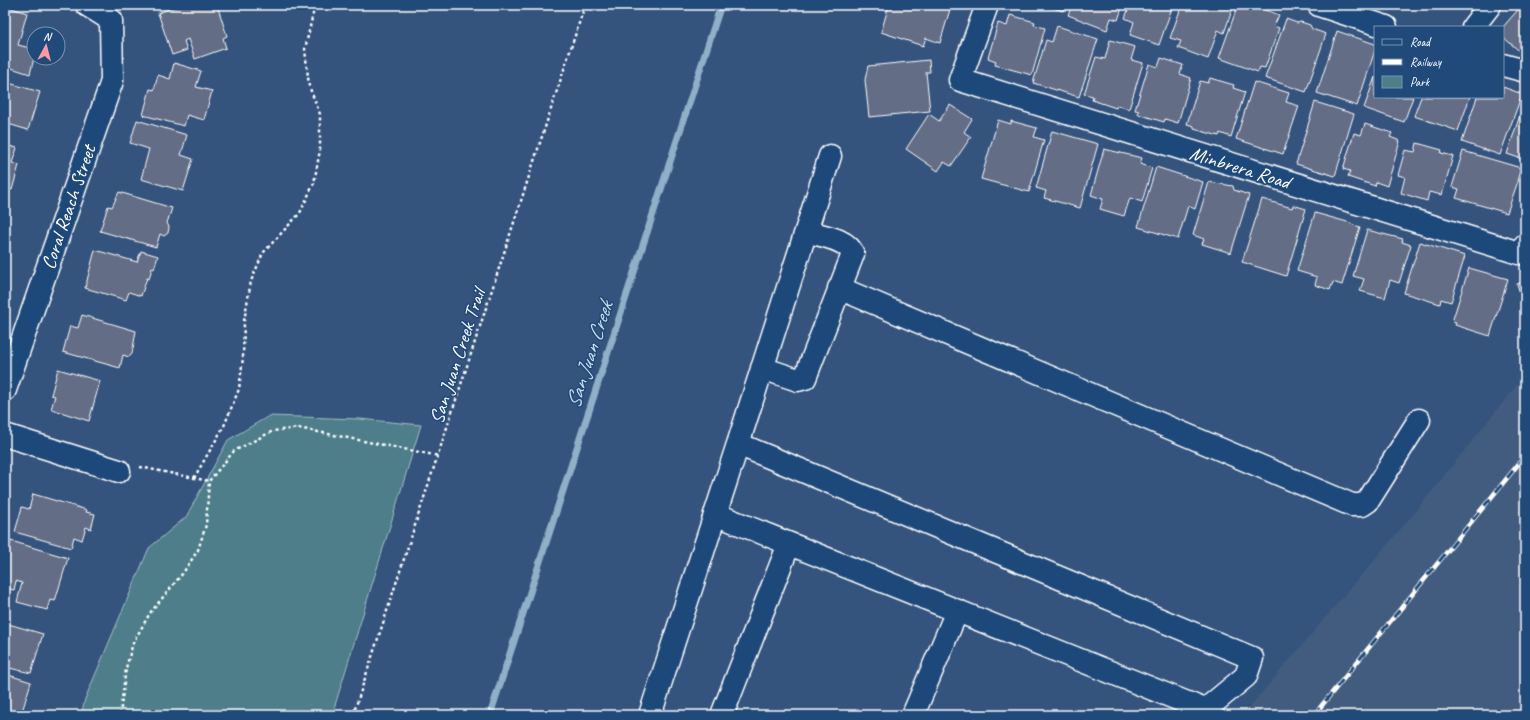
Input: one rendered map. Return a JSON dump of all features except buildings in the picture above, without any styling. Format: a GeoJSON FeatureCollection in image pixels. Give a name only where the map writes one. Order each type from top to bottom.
{"type":"FeatureCollection","features":[{"type":"Feature","properties":{"kind":"street","name":"Coral Reach Street"},"geometry":{"type":"LineString","coordinates":[[5,390],[112,81],[111,20],[87,5]]}},
{"type":"Feature","properties":{"kind":"street","name":"Minbrera Road"},"geometry":{"type":"LineString","coordinates":[[987,5],[960,80],[1522,249]]}},
{"type":"Feature","properties":{"kind":"street"},"geometry":{"type":"LineString","coordinates":[[1319,5],[1383,26]]}},
{"type":"Feature","properties":{"kind":"street"},"geometry":{"type":"LineString","coordinates":[[1474,26],[1490,5]]}},
{"type":"Feature","properties":{"kind":"street"},"geometry":{"type":"LineString","coordinates":[[1504,65],[1525,72]]}},
{"type":"Feature","properties":{"kind":"street"},"geometry":{"type":"LineString","coordinates":[[650,715],[830,156]]}},
{"type":"Feature","properties":{"kind":"street"},"geometry":{"type":"LineString","coordinates":[[762,368],[798,380],[805,378],[853,254],[851,249],[844,243],[806,231]]}},
{"type":"Feature","properties":{"kind":"street"},"geometry":{"type":"LineString","coordinates":[[839,288],[1352,505],[1362,505],[1368,501],[1419,420]]}},
{"type":"Feature","properties":{"kind":"street"},"geometry":{"type":"LineString","coordinates":[[5,435],[119,471]]}},
{"type":"Feature","properties":{"kind":"street"},"geometry":{"type":"LineString","coordinates":[[715,514],[1203,713],[1246,676],[1252,658],[738,444]]}},
{"type":"Feature","properties":{"kind":"street"},"geometry":{"type":"LineString","coordinates":[[722,715],[789,544]]}},
{"type":"Feature","properties":{"kind":"street"},"geometry":{"type":"LineString","coordinates":[[913,715],[956,611]]}},
{"type":"Feature","properties":{"kind":"path"},"geometry":{"type":"LineString","coordinates":[[194,478],[224,426],[238,389],[243,358],[244,321],[251,281],[263,253],[300,213],[314,183],[320,150],[320,114],[309,86],[305,49],[315,5]]}},
{"type":"Feature","properties":{"kind":"path","name":"San Juan Creek Trail"},"geometry":{"type":"LineString","coordinates":[[353,715],[439,456],[585,5]]}},
{"type":"Feature","properties":{"kind":"path"},"geometry":{"type":"LineString","coordinates":[[120,715],[126,668],[133,643],[150,613],[183,573],[198,550],[206,525],[209,481],[234,451],[273,431],[298,428],[439,456]]}},
{"type":"Feature","properties":{"kind":"path"},"geometry":{"type":"LineString","coordinates":[[119,471],[133,466],[209,481]]}},
{"type":"Feature","properties":{"kind":"shaded area"},"geometry":{"type":"Polygon","coordinates":[[[1525,375],[1525,715],[1243,715],[1415,512],[1525,375]]]}},
{"type":"Feature","properties":{"kind":"green space"},"geometry":{"type":"Polygon","coordinates":[[[269,416],[360,419],[421,425],[332,715],[81,715],[85,699],[149,548],[186,517],[228,440],[269,416]]]}},
{"type":"Feature","properties":{"kind":"waterway","name":"San Juan Creek"},"geometry":{"type":"LineString","coordinates":[[490,715],[721,5]]}},
{"type":"Feature","properties":{"kind":"railway"},"geometry":{"type":"LineString","coordinates":[[1314,715],[1525,456]]}}]}
